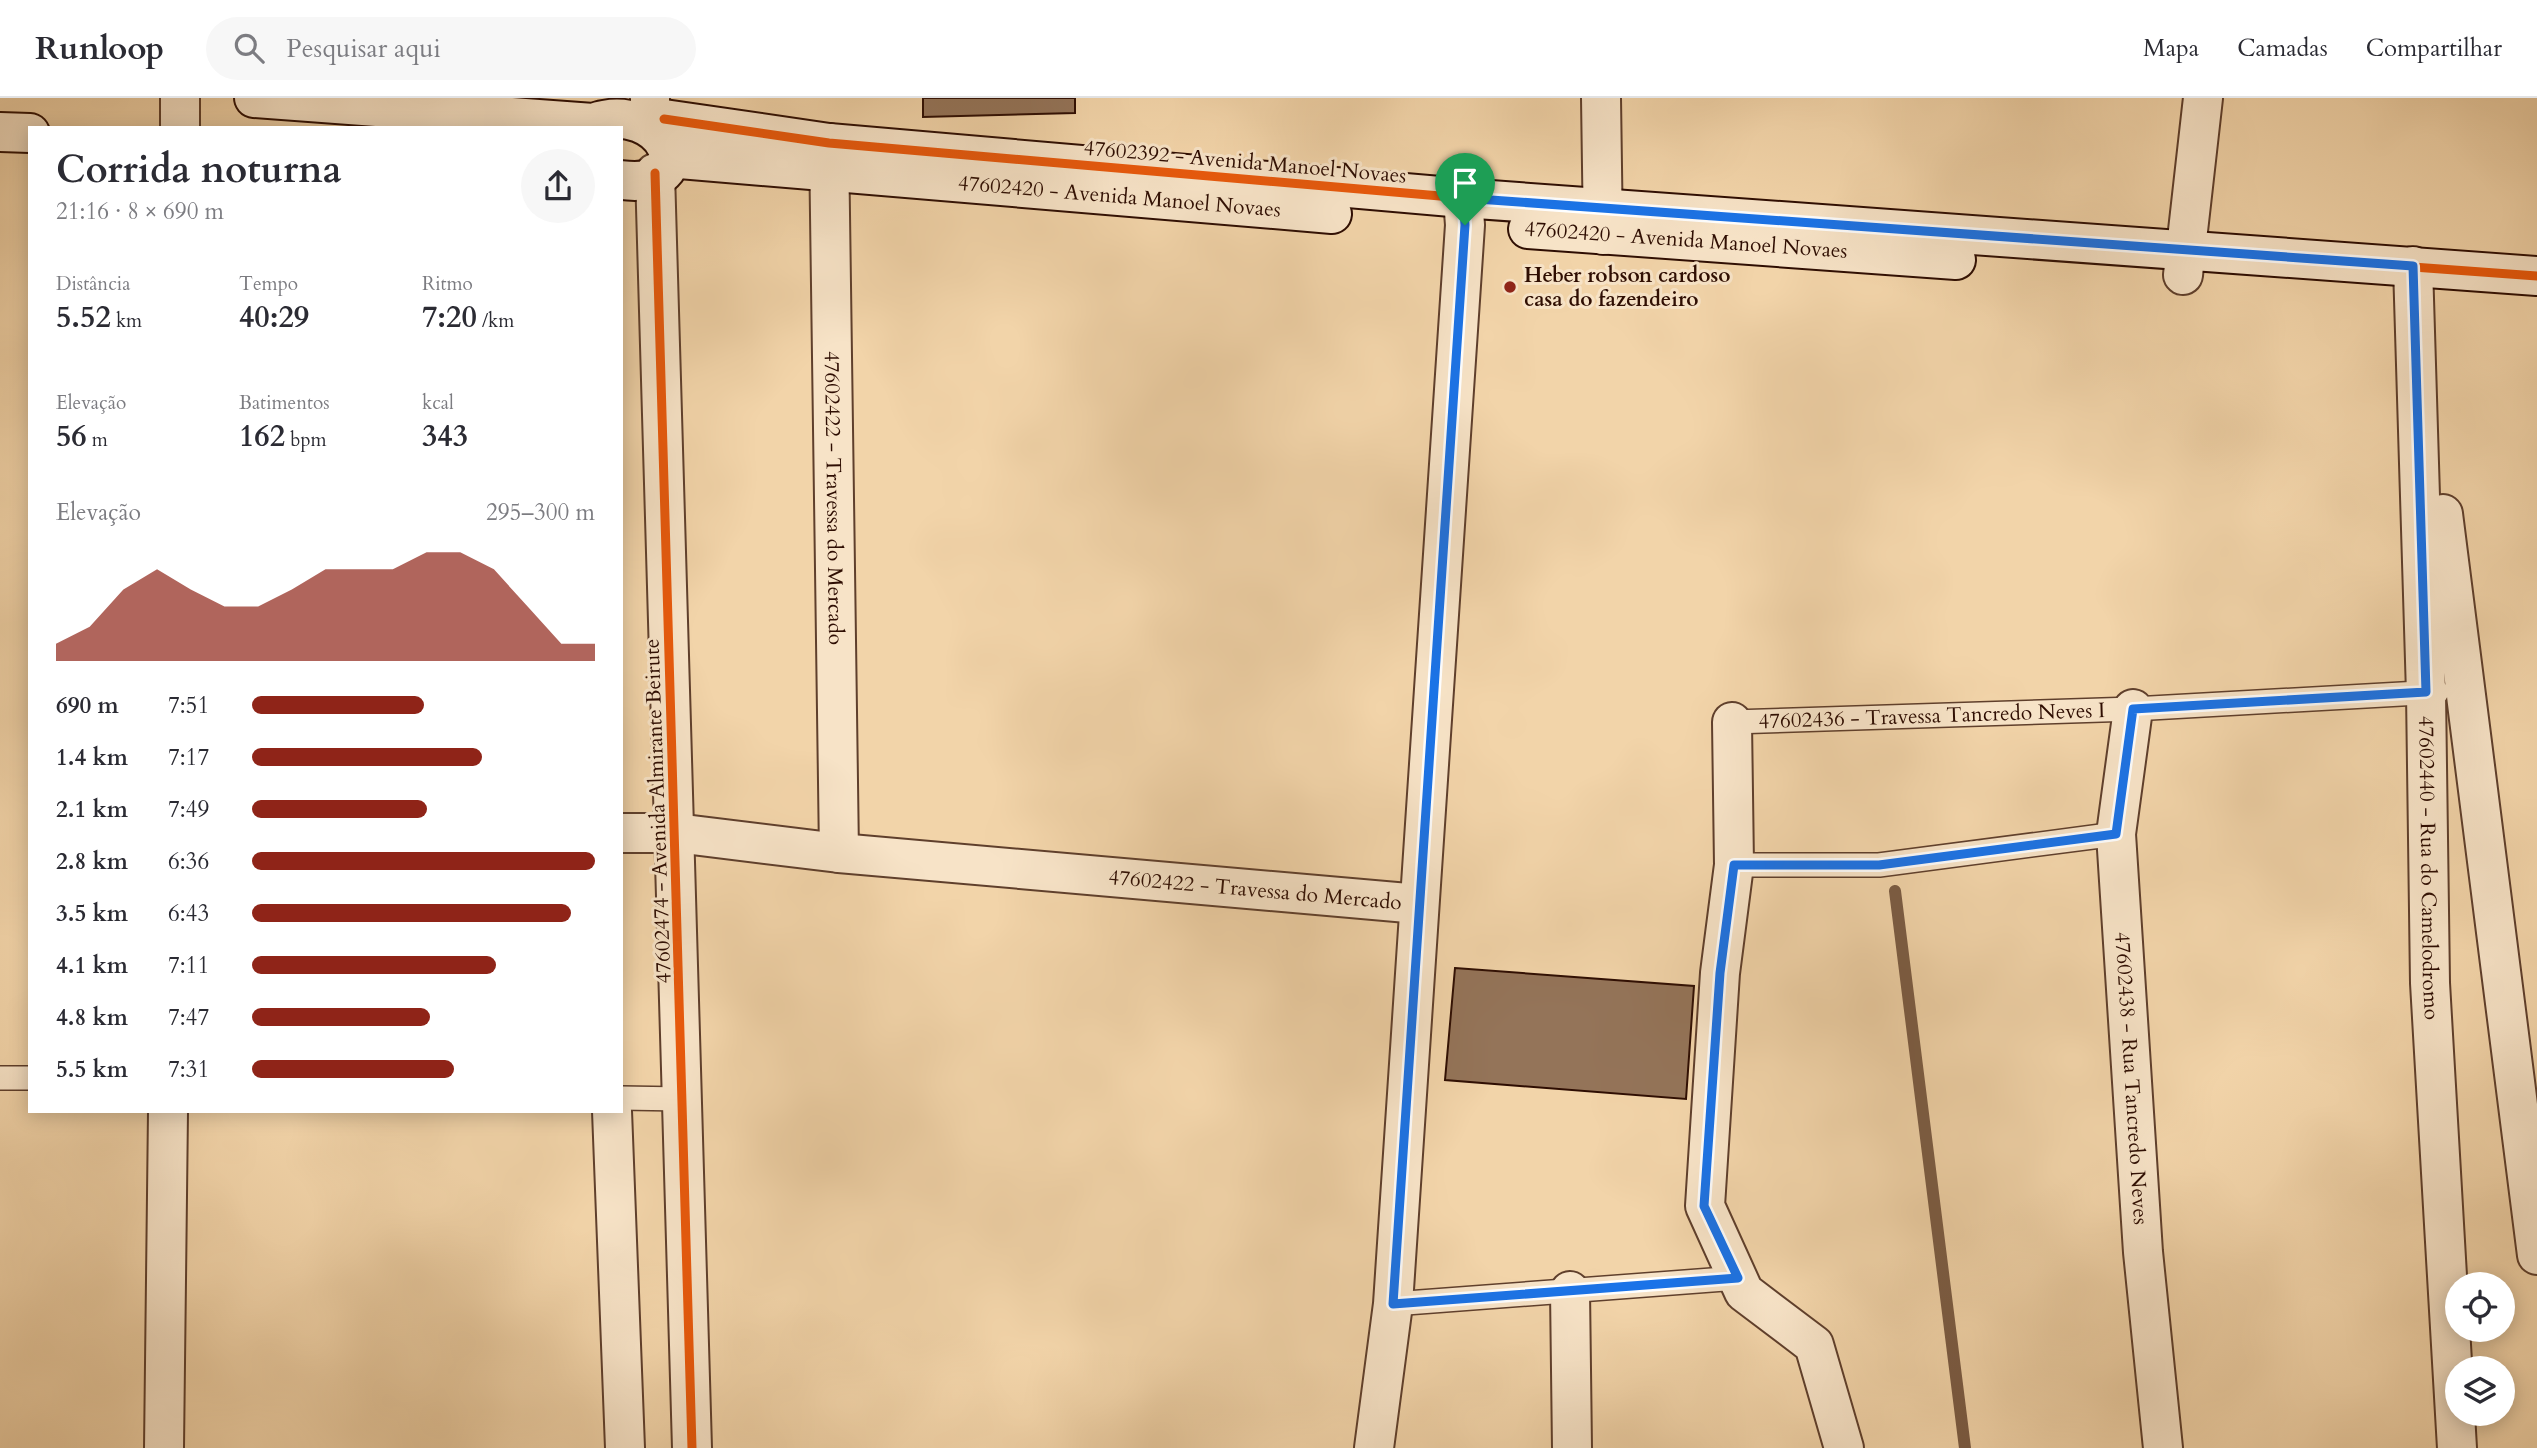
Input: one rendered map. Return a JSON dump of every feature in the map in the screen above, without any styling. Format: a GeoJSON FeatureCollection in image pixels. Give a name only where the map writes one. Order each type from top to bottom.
{"type":"FeatureCollection","features":[{"type":"Feature","properties":{"kind":"street"},"geometry":{"type":"LineString","coordinates":[[180,98],[180,126]]}},
{"type":"Feature","properties":{"kind":"street"},"geometry":{"type":"LineString","coordinates":[[254,98],[380,118],[600,114],[630,100],[829,156]]}},
{"type":"Feature","properties":{"kind":"street"},"geometry":{"type":"LineString","coordinates":[[1601,98],[1603,221]]}},
{"type":"Feature","properties":{"kind":"street"},"geometry":{"type":"LineString","coordinates":[[2185,263],[2203,98]]}},
{"type":"Feature","properties":{"kind":"street","name":"47602474 - Avenida Almirante Beirute"},"geometry":{"type":"LineString","coordinates":[[654,107],[671,137],[648,170],[677,833],[692,1448]]}},
{"type":"Feature","properties":{"kind":"street"},"geometry":{"type":"LineString","coordinates":[[0,132],[28,133]]}},
{"type":"Feature","properties":{"kind":"street","name":"47602420 - Avenida Manoel Novaes"},"geometry":{"type":"LineString","coordinates":[[648,170],[829,156],[1464,211],[2185,263],[2414,276],[2537,295]]}},
{"type":"Feature","properties":{"kind":"street","name":"47602422 - Travessa do Mercado"},"geometry":{"type":"LineString","coordinates":[[829,156],[839,853]]}},
{"type":"Feature","properties":{"kind":"street"},"geometry":{"type":"LineString","coordinates":[[1374,1448],[1393,1304],[1464,211]]}},
{"type":"Feature","properties":{"kind":"street"},"geometry":{"type":"LineString","coordinates":[[2414,276],[2537,276]]}},
{"type":"Feature","properties":{"kind":"street","name":"47602440 - Rua do Camelodromo"},"geometry":{"type":"LineString","coordinates":[[2414,276],[2537,1255]]}},
{"type":"Feature","properties":{"kind":"street","name":"47602440 - Rua do Camelodromo"},"geometry":{"type":"LineString","coordinates":[[2414,276],[2426,692],[2430,983],[2456,1448]]}},
{"type":"Feature","properties":{"kind":"street","name":"47602438 - Rua Tancredo Neves"},"geometry":{"type":"LineString","coordinates":[[2133,709],[2116,834],[2143,1252],[2163,1448]]}},
{"type":"Feature","properties":{"kind":"street"},"geometry":{"type":"LineString","coordinates":[[1732,722],[1734,865],[1720,973],[1704,1206],[1744,1292],[1814,1345],[1844,1448]]}},
{"type":"Feature","properties":{"kind":"street","name":"47602422 - Travessa do Mercado"},"geometry":{"type":"LineString","coordinates":[[623,833],[677,833],[839,853],[1419,904]]}},
{"type":"Feature","properties":{"kind":"street"},"geometry":{"type":"LineString","coordinates":[[164,1448],[168,1113]]}},
{"type":"Feature","properties":{"kind":"street"},"geometry":{"type":"LineString","coordinates":[[612,1113],[625,1448]]}},
{"type":"Feature","properties":{"kind":"street"},"geometry":{"type":"LineString","coordinates":[[1570,1291],[1572,1448]]}},
{"type":"Feature","properties":{"kind":"lane","name":"47602436 - Travessa Tancredo Neves I"},"geometry":{"type":"LineString","coordinates":[[1732,722],[2133,709],[2465,690]]}},
{"type":"Feature","properties":{"kind":"lane"},"geometry":{"type":"LineString","coordinates":[[1734,865],[1879,865],[2116,834]]}},
{"type":"Feature","properties":{"kind":"lane"},"geometry":{"type":"LineString","coordinates":[[0,1078],[28,1078]]}},
{"type":"Feature","properties":{"kind":"lane"},"geometry":{"type":"LineString","coordinates":[[623,1098],[683,1098]]}},
{"type":"Feature","properties":{"kind":"lane"},"geometry":{"type":"LineString","coordinates":[[1393,1304],[1738,1278]]}},
{"type":"Feature","properties":{"kind":"building"},"geometry":{"type":"Polygon","coordinates":[[[923,98],[1075,98],[1075,113],[923,117],[923,98]]]}},
{"type":"Feature","properties":{"kind":"building"},"geometry":{"type":"Polygon","coordinates":[[[1455,968],[1694,986],[1686,1099],[1445,1080],[1455,968]]]}},
{"type":"Feature","properties":{"kind":"waterway"},"geometry":{"type":"LineString","coordinates":[[1895,891],[1965,1448]]}},
{"type":"Feature","properties":{"kind":"cycle path","name":"47602392 - Avenida Manoel Novaes"},"geometry":{"type":"LineString","coordinates":[[664,119],[829,143],[1463,198],[2537,276]]}},
{"type":"Feature","properties":{"kind":"cycle path"},"geometry":{"type":"LineString","coordinates":[[655,173],[692,1448]]}},
{"type":"Feature","properties":{"kind":"place","name":"Heber robson cardoso casa do fazendeiro"},"geometry":{"type":"Point","coordinates":[1510,287]}},
{"type":"Feature","properties":{"kind":"route"},"geometry":{"type":"LineString","coordinates":[[1463,198],[2413,266],[2426,692],[2133,709],[2116,834],[1879,865],[1734,865],[1720,973],[1704,1206],[1738,1278],[1393,1304],[1465,225],[1463,198]]}}]}
